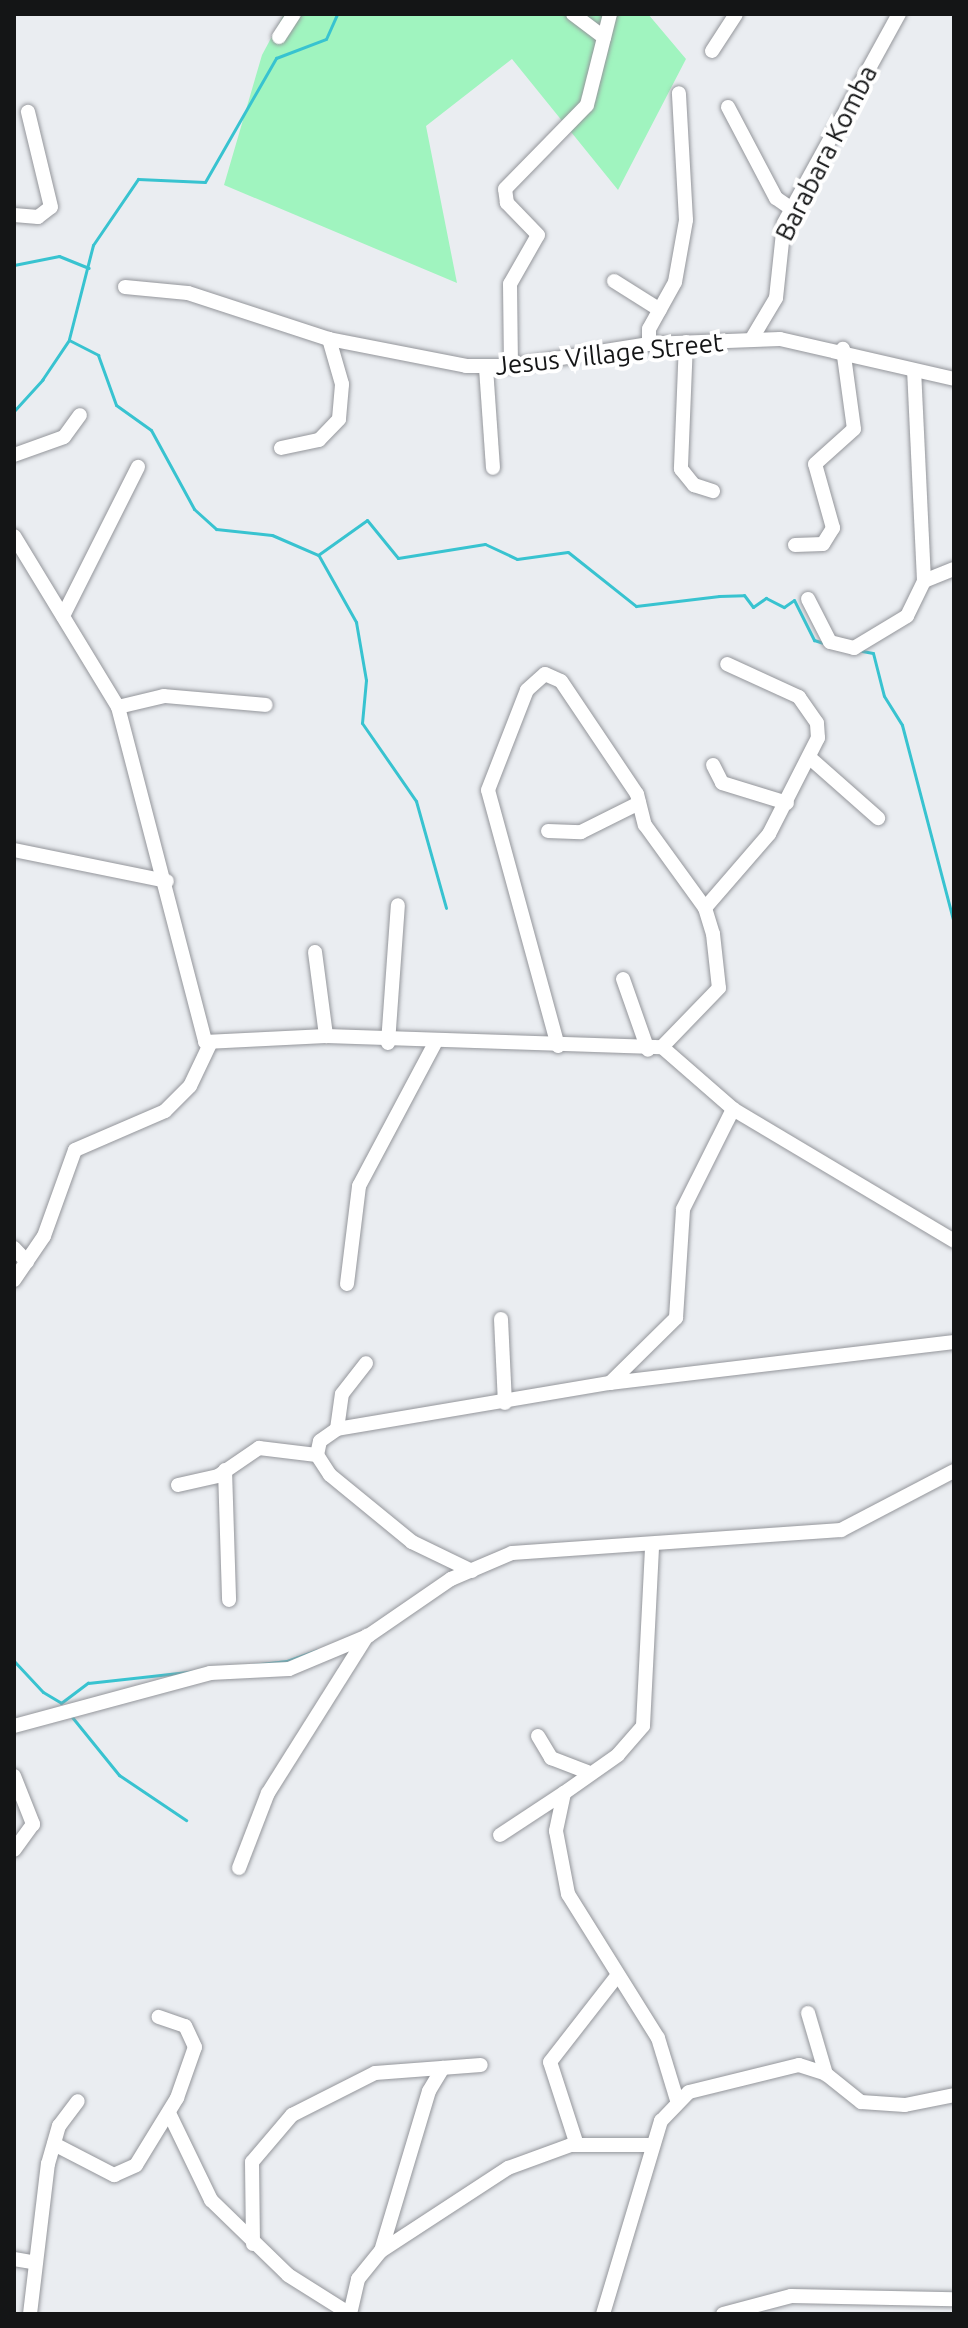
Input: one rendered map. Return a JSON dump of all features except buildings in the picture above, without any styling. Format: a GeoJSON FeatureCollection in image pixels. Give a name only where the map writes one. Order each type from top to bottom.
{"type":"FeatureCollection","features":[{"type":"Feature","properties":{"kind":"street"},"geometry":{"type":"LineString","coordinates":[[279,37],[294,14]]}},
{"type":"Feature","properties":{"kind":"street"},"geometry":{"type":"LineString","coordinates":[[573,14],[604,37]]}},
{"type":"Feature","properties":{"kind":"street"},"geometry":{"type":"LineString","coordinates":[[511,366],[510,284],[538,235],[507,203],[505,189],[581,116],[599,80],[610,14]]}},
{"type":"Feature","properties":{"kind":"street"},"geometry":{"type":"LineString","coordinates":[[712,51],[736,14]]}},
{"type":"Feature","properties":{"kind":"street","name":"Barabara Komba"},"geometry":{"type":"LineString","coordinates":[[751,340],[776,298],[775,256],[793,210],[899,14]]}},
{"type":"Feature","properties":{"kind":"street"},"geometry":{"type":"LineString","coordinates":[[649,344],[660,310],[675,282],[687,202],[679,93]]}},
{"type":"Feature","properties":{"kind":"street"},"geometry":{"type":"LineString","coordinates":[[728,107],[776,198],[793,210]]}},
{"type":"Feature","properties":{"kind":"street"},"geometry":{"type":"LineString","coordinates":[[14,215],[38,217],[51,207],[28,112]]}},
{"type":"Feature","properties":{"kind":"street"},"geometry":{"type":"LineString","coordinates":[[614,281],[660,310]]}},
{"type":"Feature","properties":{"kind":"street","name":"Jesus Village Street"},"geometry":{"type":"LineString","coordinates":[[125,287],[188,293],[329,339],[486,368],[649,344],[751,340],[843,349],[914,372],[954,379]]}},
{"type":"Feature","properties":{"kind":"street"},"geometry":{"type":"LineString","coordinates":[[281,448],[319,440],[339,419],[342,384],[329,339]]}},
{"type":"Feature","properties":{"kind":"street"},"geometry":{"type":"LineString","coordinates":[[686,342],[681,469],[694,485],[713,491]]}},
{"type":"Feature","properties":{"kind":"street"},"geometry":{"type":"LineString","coordinates":[[795,545],[823,544],[833,528],[815,464],[856,424],[843,349]]}},
{"type":"Feature","properties":{"kind":"street"},"geometry":{"type":"LineString","coordinates":[[486,368],[493,468]]}},
{"type":"Feature","properties":{"kind":"street"},"geometry":{"type":"LineString","coordinates":[[808,599],[830,642],[854,648],[907,616],[924,581],[914,372]]}},
{"type":"Feature","properties":{"kind":"street"},"geometry":{"type":"LineString","coordinates":[[14,455],[64,437],[80,415]]}},
{"type":"Feature","properties":{"kind":"street"},"geometry":{"type":"LineString","coordinates":[[63,616],[138,467]]}},
{"type":"Feature","properties":{"kind":"street"},"geometry":{"type":"LineString","coordinates":[[14,536],[118,707],[167,881],[198,1026],[210,1044]]}},
{"type":"Feature","properties":{"kind":"street"},"geometry":{"type":"LineString","coordinates":[[924,581],[954,569]]}},
{"type":"Feature","properties":{"kind":"street"},"geometry":{"type":"LineString","coordinates":[[705,908],[751,859],[787,803],[810,758],[819,729],[807,707],[774,681],[727,664]]}},
{"type":"Feature","properties":{"kind":"street"},"geometry":{"type":"LineString","coordinates":[[210,1044],[326,1036],[388,1043],[436,1041],[558,1046],[655,1048],[719,988],[705,908],[645,825],[639,803],[561,681],[545,674],[533,680],[488,790],[558,1046]]}},
{"type":"Feature","properties":{"kind":"street"},"geometry":{"type":"LineString","coordinates":[[118,707],[164,696],[266,705]]}},
{"type":"Feature","properties":{"kind":"street"},"geometry":{"type":"LineString","coordinates":[[810,758],[878,818]]}},
{"type":"Feature","properties":{"kind":"street"},"geometry":{"type":"LineString","coordinates":[[713,765],[722,783],[787,803]]}},
{"type":"Feature","properties":{"kind":"street"},"geometry":{"type":"LineString","coordinates":[[548,831],[581,832],[639,803]]}},
{"type":"Feature","properties":{"kind":"street"},"geometry":{"type":"LineString","coordinates":[[14,850],[167,881]]}},
{"type":"Feature","properties":{"kind":"street"},"geometry":{"type":"LineString","coordinates":[[388,1043],[398,905]]}},
{"type":"Feature","properties":{"kind":"street"},"geometry":{"type":"LineString","coordinates":[[315,952],[326,1036]]}},
{"type":"Feature","properties":{"kind":"street"},"geometry":{"type":"LineString","coordinates":[[623,979],[655,1048],[733,1109],[954,1241]]}},
{"type":"Feature","properties":{"kind":"street"},"geometry":{"type":"LineString","coordinates":[[347,1284],[359,1186],[436,1041]]}},
{"type":"Feature","properties":{"kind":"street"},"geometry":{"type":"LineString","coordinates":[[14,1280],[44,1236],[75,1150],[165,1111],[190,1086],[210,1044]]}},
{"type":"Feature","properties":{"kind":"street"},"geometry":{"type":"LineString","coordinates":[[610,1383],[676,1318],[683,1209],[733,1109]]}},
{"type":"Feature","properties":{"kind":"street"},"geometry":{"type":"LineString","coordinates":[[14,1248],[27,1262]]}},
{"type":"Feature","properties":{"kind":"street"},"geometry":{"type":"LineString","coordinates":[[501,1319],[505,1403]]}},
{"type":"Feature","properties":{"kind":"street"},"geometry":{"type":"LineString","coordinates":[[472,1571],[412,1542],[330,1475],[317,1455],[320,1441],[337,1429],[610,1383],[954,1342]]}},
{"type":"Feature","properties":{"kind":"street"},"geometry":{"type":"LineString","coordinates":[[337,1429],[342,1394],[366,1363]]}},
{"type":"Feature","properties":{"kind":"street"},"geometry":{"type":"LineString","coordinates":[[178,1485],[225,1470],[259,1448],[317,1455]]}},
{"type":"Feature","properties":{"kind":"street"},"geometry":{"type":"LineString","coordinates":[[225,1470],[229,1600]]}},
{"type":"Feature","properties":{"kind":"street"},"geometry":{"type":"LineString","coordinates":[[14,1726],[210,1673],[289,1669],[368,1636],[472,1571],[512,1553],[652,1548],[841,1530],[954,1471]]}},
{"type":"Feature","properties":{"kind":"street"},"geometry":{"type":"LineString","coordinates":[[500,1835],[564,1793],[587,1772],[618,1755],[643,1726],[652,1548]]}},
{"type":"Feature","properties":{"kind":"street"},"geometry":{"type":"LineString","coordinates":[[239,1868],[268,1793],[368,1636]]}},
{"type":"Feature","properties":{"kind":"street"},"geometry":{"type":"LineString","coordinates":[[538,1736],[551,1758],[587,1772]]}},
{"type":"Feature","properties":{"kind":"street"},"geometry":{"type":"LineString","coordinates":[[14,1776],[33,1824],[14,1850]]}},
{"type":"Feature","properties":{"kind":"street"},"geometry":{"type":"LineString","coordinates":[[564,1793],[556,1831],[561,1876],[617,1976],[658,2038],[677,2100]]}},
{"type":"Feature","properties":{"kind":"street"},"geometry":{"type":"LineString","coordinates":[[577,2145],[550,2062],[617,1976]]}},
{"type":"Feature","properties":{"kind":"street"},"geometry":{"type":"LineString","coordinates":[[808,2013],[826,2074]]}},
{"type":"Feature","properties":{"kind":"street"},"geometry":{"type":"LineString","coordinates":[[54,2144],[127,2175],[169,2113],[195,2047],[185,2026],[159,2017]]}},
{"type":"Feature","properties":{"kind":"street"},"geometry":{"type":"LineString","coordinates":[[253,2244],[252,2162],[276,2128],[343,2083],[481,2065]]}},
{"type":"Feature","properties":{"kind":"street"},"geometry":{"type":"LineString","coordinates":[[603,2314],[653,2145],[677,2100],[786,2066],[826,2074],[861,2102],[905,2105],[954,2095]]}},
{"type":"Feature","properties":{"kind":"street"},"geometry":{"type":"LineString","coordinates":[[381,2251],[429,2091],[443,2068]]}},
{"type":"Feature","properties":{"kind":"street"},"geometry":{"type":"LineString","coordinates":[[30,2314],[31,2262],[54,2144],[78,2101]]}},
{"type":"Feature","properties":{"kind":"street"},"geometry":{"type":"LineString","coordinates":[[169,2113],[202,2188],[253,2244],[350,2314],[358,2279],[381,2251],[508,2168],[577,2145],[653,2145]]}},
{"type":"Feature","properties":{"kind":"street"},"geometry":{"type":"LineString","coordinates":[[14,2259],[31,2262]]}},
{"type":"Feature","properties":{"kind":"street"},"geometry":{"type":"LineString","coordinates":[[723,2314],[791,2296],[954,2299]]}},
{"type":"Feature","properties":{"kind":"green space"},"geometry":{"type":"Polygon","coordinates":[[[284,14],[648,14],[686,59],[618,190],[512,59],[426,126],[457,283],[224,185],[262,55],[284,14]]]}},
{"type":"Feature","properties":{"kind":"waterway"},"geometry":{"type":"LineString","coordinates":[[69,339],[93,245],[138,179],[205,182],[276,58],[326,39],[337,14]]}},
{"type":"Feature","properties":{"kind":"waterway"},"geometry":{"type":"LineString","coordinates":[[14,265],[59,256],[89,268]]}},
{"type":"Feature","properties":{"kind":"waterway"},"geometry":{"type":"LineString","coordinates":[[42,380],[69,340],[98,355],[116,405],[151,430],[194,509],[216,529],[272,535],[318,555],[367,520],[398,558],[485,544],[517,559],[568,552],[636,606],[744,595],[753,607],[766,598],[784,607],[794,600],[814,640],[823,643]]}},
{"type":"Feature","properties":{"kind":"waterway"},"geometry":{"type":"LineString","coordinates":[[14,411],[43,379]]}},
{"type":"Feature","properties":{"kind":"waterway"},"geometry":{"type":"LineString","coordinates":[[319,556],[356,622],[366,680],[362,723],[416,801],[446,908]]}},
{"type":"Feature","properties":{"kind":"waterway"},"geometry":{"type":"LineString","coordinates":[[862,651],[873,653],[884,696],[902,725],[954,923]]}},
{"type":"Feature","properties":{"kind":"waterway"},"geometry":{"type":"LineString","coordinates":[[43,1692],[61,1703],[88,1683],[287,1661],[317,1650]]}},
{"type":"Feature","properties":{"kind":"waterway"},"geometry":{"type":"LineString","coordinates":[[14,1661],[43,1692]]}},
{"type":"Feature","properties":{"kind":"waterway"},"geometry":{"type":"LineString","coordinates":[[72,1717],[119,1775],[186,1820]]}}]}
